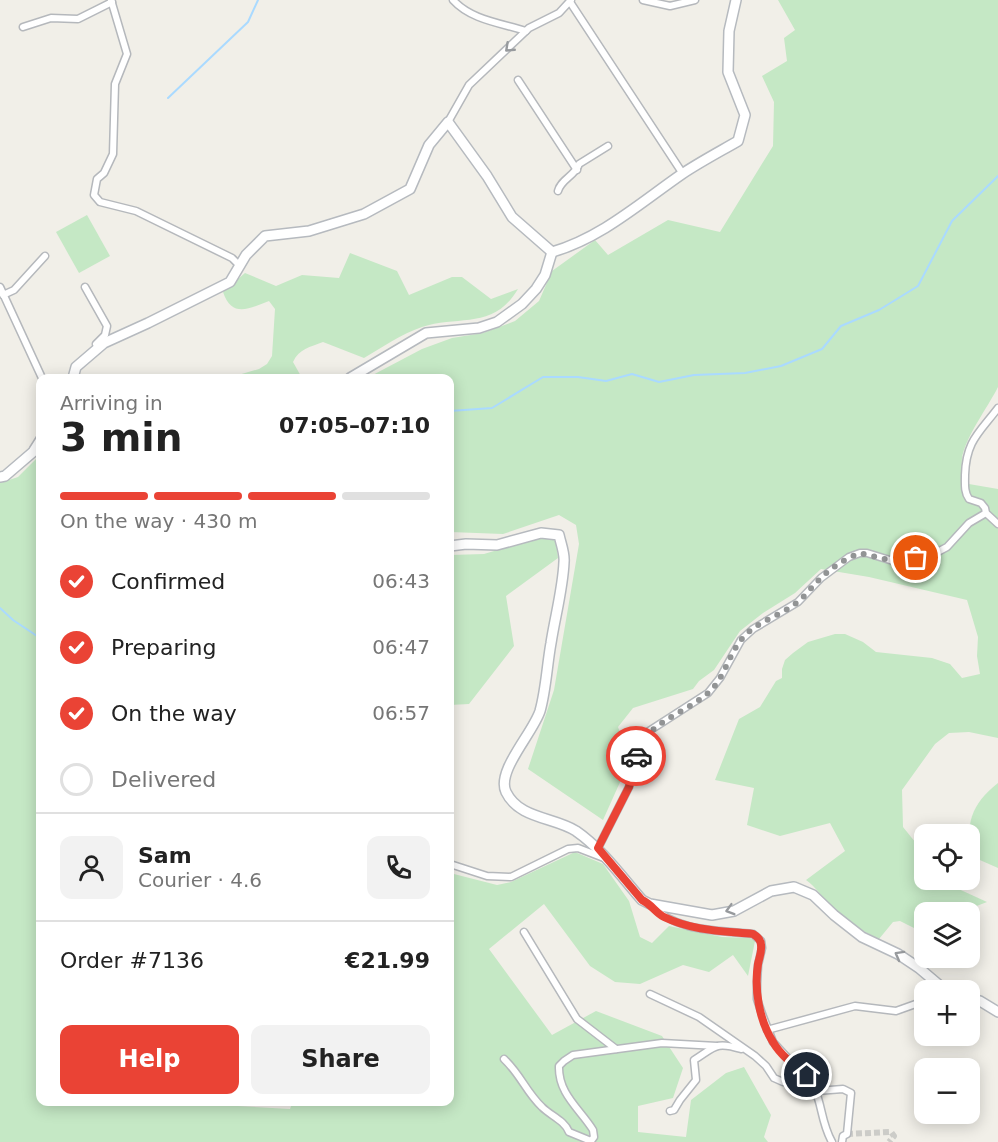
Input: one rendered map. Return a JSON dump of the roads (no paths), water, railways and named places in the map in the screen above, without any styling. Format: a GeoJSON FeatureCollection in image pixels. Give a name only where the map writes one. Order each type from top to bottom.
{"type":"FeatureCollection","features":[{"type":"Feature","properties":{"kind":"street"},"geometry":{"type":"LineString","coordinates":[[453,0],[475,15],[526,31]]}},
{"type":"Feature","properties":{"kind":"street"},"geometry":{"type":"LineString","coordinates":[[643,0],[670,6],[695,0]]}},
{"type":"Feature","properties":{"kind":"street"},"geometry":{"type":"LineString","coordinates":[[23,27],[51,18],[78,19],[112,1],[126,54],[115,84],[113,154],[104,173],[97,179],[94,195],[100,202],[136,212],[232,258],[240,266]]}},
{"type":"Feature","properties":{"kind":"street"},"geometry":{"type":"LineString","coordinates":[[74,374],[76,367],[104,343],[230,282],[246,255],[265,236],[309,231],[364,214],[410,189],[429,145],[448,122],[469,84],[529,28],[559,13],[570,1],[683,174]]}},
{"type":"Feature","properties":{"kind":"street"},"geometry":{"type":"LineString","coordinates":[[552,252],[581,241],[630,212],[683,174],[738,141],[745,115],[728,72],[729,31],[734,1]]}},
{"type":"Feature","properties":{"kind":"street"},"geometry":{"type":"LineString","coordinates":[[518,80],[577,170]]}},
{"type":"Feature","properties":{"kind":"street"},"geometry":{"type":"LineString","coordinates":[[448,122],[487,176],[512,217],[552,252]]}},
{"type":"Feature","properties":{"kind":"street"},"geometry":{"type":"LineString","coordinates":[[558,191],[560,185],[577,170],[579,164],[608,146]]}},
{"type":"Feature","properties":{"kind":"street"},"geometry":{"type":"LineString","coordinates":[[357,374],[426,333],[479,328],[497,322],[522,304],[536,289],[545,275],[552,252]]}},
{"type":"Feature","properties":{"kind":"street"},"geometry":{"type":"LineString","coordinates":[[3,295],[14,290],[45,256]]}},
{"type":"Feature","properties":{"kind":"street"},"geometry":{"type":"LineString","coordinates":[[0,287],[40,374]]}},
{"type":"Feature","properties":{"kind":"street"},"geometry":{"type":"LineString","coordinates":[[85,287],[106,326],[105,335],[85,354],[87,357]]}},
{"type":"Feature","properties":{"kind":"street"},"geometry":{"type":"LineString","coordinates":[[998,408],[976,434],[966,456],[966,495],[969,499],[981,503],[986,508],[986,513],[998,524]]}},
{"type":"Feature","properties":{"kind":"street"},"geometry":{"type":"LineString","coordinates":[[26,459],[36,444]]}},
{"type":"Feature","properties":{"kind":"street"},"geometry":{"type":"LineString","coordinates":[[0,477],[5,476],[36,450]]}},
{"type":"Feature","properties":{"kind":"street"},"geometry":{"type":"LineString","coordinates":[[598,848],[629,787],[641,742],[649,731],[708,693],[720,678],[741,640],[753,629],[798,602],[821,578],[849,557],[860,553],[893,561],[930,556],[947,547],[969,523],[986,513]]}},
{"type":"Feature","properties":{"kind":"street"},"geometry":{"type":"LineString","coordinates":[[454,546],[497,545],[541,533],[559,536],[564,561],[540,710],[528,737],[510,762],[504,778],[506,791],[514,804],[526,813],[575,831],[598,848],[642,900],[650,904],[712,915],[734,910],[771,891],[794,887],[813,895],[862,937],[898,954],[933,980]]}},
{"type":"Feature","properties":{"kind":"street"},"geometry":{"type":"LineString","coordinates":[[454,865],[487,876],[512,877],[568,849],[578,848],[606,859]]}},
{"type":"Feature","properties":{"kind":"street"},"geometry":{"type":"LineString","coordinates":[[650,904],[660,915],[685,926],[753,934],[758,937],[762,948],[758,965],[758,999],[767,1030],[773,1042],[807,1075],[817,1091],[824,1128],[832,1142]]}},
{"type":"Feature","properties":{"kind":"street"},"geometry":{"type":"LineString","coordinates":[[524,932],[577,1019],[616,1049]]}},
{"type":"Feature","properties":{"kind":"street"},"geometry":{"type":"LineString","coordinates":[[650,994],[699,1017],[766,1066],[774,1078],[783,1082],[792,1079],[796,1066]]}},
{"type":"Feature","properties":{"kind":"street"},"geometry":{"type":"LineString","coordinates":[[980,1001],[998,1012]]}},
{"type":"Feature","properties":{"kind":"street"},"geometry":{"type":"LineString","coordinates":[[767,1030],[855,1006],[896,1011],[914,1005]]}},
{"type":"Feature","properties":{"kind":"street"},"geometry":{"type":"LineString","coordinates":[[569,1132],[591,1141],[594,1137],[588,1122],[567,1097],[559,1073],[559,1066],[573,1055],[662,1043],[717,1046],[725,1044],[746,1050]]}},
{"type":"Feature","properties":{"kind":"street"},"geometry":{"type":"LineString","coordinates":[[670,1111],[674,1110],[696,1080],[694,1060],[717,1046]]}},
{"type":"Feature","properties":{"kind":"street"},"geometry":{"type":"LineString","coordinates":[[504,1059],[519,1075],[535,1100],[566,1125],[576,1142]]}},
{"type":"Feature","properties":{"kind":"street"},"geometry":{"type":"LineString","coordinates":[[817,1091],[843,1089],[851,1093],[847,1134],[843,1136],[842,1142]]}},
{"type":"Feature","properties":{"kind":"waterway"},"geometry":{"type":"LineString","coordinates":[[168,98],[248,22],[258,0]]}},
{"type":"Feature","properties":{"kind":"waterway"},"geometry":{"type":"LineString","coordinates":[[454,411],[492,408],[543,377],[578,377],[606,381],[632,374],[659,382],[694,375],[745,373],[781,366],[822,349],[841,326],[879,310],[918,286],[952,221],[998,176]]}},
{"type":"Feature","properties":{"kind":"waterway"},"geometry":{"type":"LineString","coordinates":[[0,608],[36,635]]}},
{"type":"Feature","properties":{"kind":"tunnel"},"geometry":{"type":"LineString","coordinates":[[847,1134],[891,1132],[894,1136],[889,1142]]}}]}
